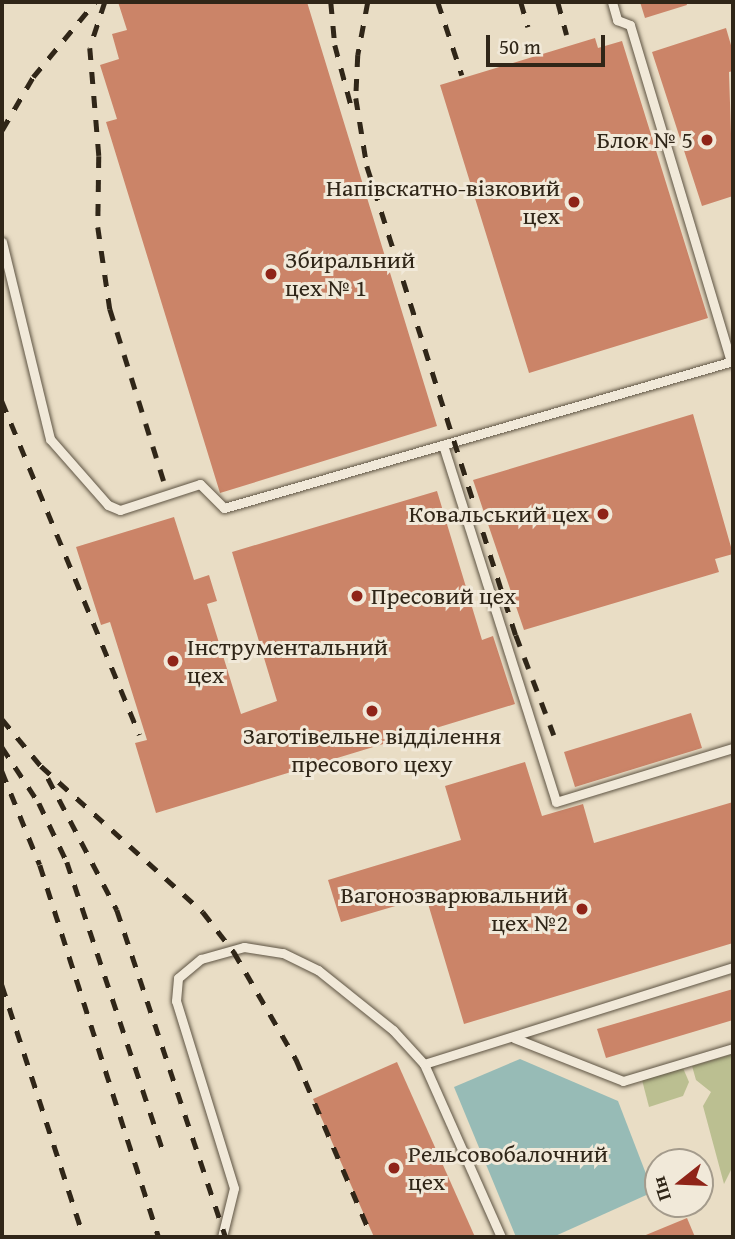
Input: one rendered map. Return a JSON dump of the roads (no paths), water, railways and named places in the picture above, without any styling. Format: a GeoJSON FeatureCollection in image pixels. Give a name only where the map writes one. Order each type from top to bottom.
{"type":"FeatureCollection","features":[{"type":"Feature","properties":{"kind":"lane"},"geometry":{"type":"LineString","coordinates":[[2,242],[50,439],[108,505],[120,510],[200,484],[224,508],[732,361],[631,25],[617,20],[612,2]]}},
{"type":"Feature","properties":{"kind":"lane"},"geometry":{"type":"LineString","coordinates":[[443,445],[556,802],[733,748]]}},
{"type":"Feature","properties":{"kind":"lane"},"geometry":{"type":"LineString","coordinates":[[222,1237],[234,1188],[176,1001],[178,978],[185,968],[201,959],[244,947],[283,953],[329,978],[393,1030],[424,1064],[502,1237]]}},
{"type":"Feature","properties":{"kind":"lane"},"geometry":{"type":"LineString","coordinates":[[424,1064],[514,1038],[733,967]]}},
{"type":"Feature","properties":{"kind":"lane"},"geometry":{"type":"LineString","coordinates":[[514,1038],[623,1081],[733,1048]]}},
{"type":"Feature","properties":{"kind":"water"},"geometry":{"type":"Polygon","coordinates":[[[520,1059],[618,1101],[644,1169],[644,1196],[553,1237],[516,1237],[454,1087],[520,1059]]]}},
{"type":"Feature","properties":{"kind":"railway"},"geometry":{"type":"LineString","coordinates":[[2,130],[33,77],[95,2]]}},
{"type":"Feature","properties":{"kind":"railway"},"geometry":{"type":"LineString","coordinates":[[105,2],[90,48],[99,156],[98,227],[110,309],[165,485]]}},
{"type":"Feature","properties":{"kind":"railway"},"geometry":{"type":"LineString","coordinates":[[331,2],[335,45],[351,105]]}},
{"type":"Feature","properties":{"kind":"railway"},"geometry":{"type":"LineString","coordinates":[[368,2],[358,55],[356,98],[367,166],[516,635],[554,735]]}},
{"type":"Feature","properties":{"kind":"railway"},"geometry":{"type":"LineString","coordinates":[[438,2],[462,75]]}},
{"type":"Feature","properties":{"kind":"railway"},"geometry":{"type":"LineString","coordinates":[[521,2],[528,27]]}},
{"type":"Feature","properties":{"kind":"railway"},"geometry":{"type":"LineString","coordinates":[[558,2],[567,35]]}},
{"type":"Feature","properties":{"kind":"railway"},"geometry":{"type":"LineString","coordinates":[[2,401],[140,735]]}},
{"type":"Feature","properties":{"kind":"railway"},"geometry":{"type":"LineString","coordinates":[[2,719],[41,766],[203,912],[234,952],[296,1059],[372,1237]]}},
{"type":"Feature","properties":{"kind":"railway"},"geometry":{"type":"LineString","coordinates":[[2,747],[39,803],[67,862],[163,1151]]}},
{"type":"Feature","properties":{"kind":"railway"},"geometry":{"type":"LineString","coordinates":[[2,771],[40,865],[159,1237]]}},
{"type":"Feature","properties":{"kind":"railway"},"geometry":{"type":"LineString","coordinates":[[48,778],[117,910],[226,1237]]}},
{"type":"Feature","properties":{"kind":"railway"},"geometry":{"type":"LineString","coordinates":[[2,985],[84,1237]]}},
{"type":"Feature","properties":{"kind":"place","name":"Блок № 5"},"geometry":{"type":"Point","coordinates":[707,140]}},
{"type":"Feature","properties":{"kind":"place","name":"Напівскатно-візковий цех"},"geometry":{"type":"Point","coordinates":[574,202]}},
{"type":"Feature","properties":{"kind":"place","name":"Збиральний цех № 1"},"geometry":{"type":"Point","coordinates":[271,274]}},
{"type":"Feature","properties":{"kind":"place","name":"Ковальський цех"},"geometry":{"type":"Point","coordinates":[603,514]}},
{"type":"Feature","properties":{"kind":"place","name":"Пресовий цех"},"geometry":{"type":"Point","coordinates":[357,596]}},
{"type":"Feature","properties":{"kind":"place","name":"Інструментальний цех"},"geometry":{"type":"Point","coordinates":[173,661]}},
{"type":"Feature","properties":{"kind":"place","name":"Заготівельне відділення пресового цеху"},"geometry":{"type":"Point","coordinates":[372,711]}},
{"type":"Feature","properties":{"kind":"place","name":"Вагонозварювальний цех №2"},"geometry":{"type":"Point","coordinates":[582,909]}},
{"type":"Feature","properties":{"kind":"place","name":"Рельсовобалочний цех"},"geometry":{"type":"Point","coordinates":[394,1168]}}]}
